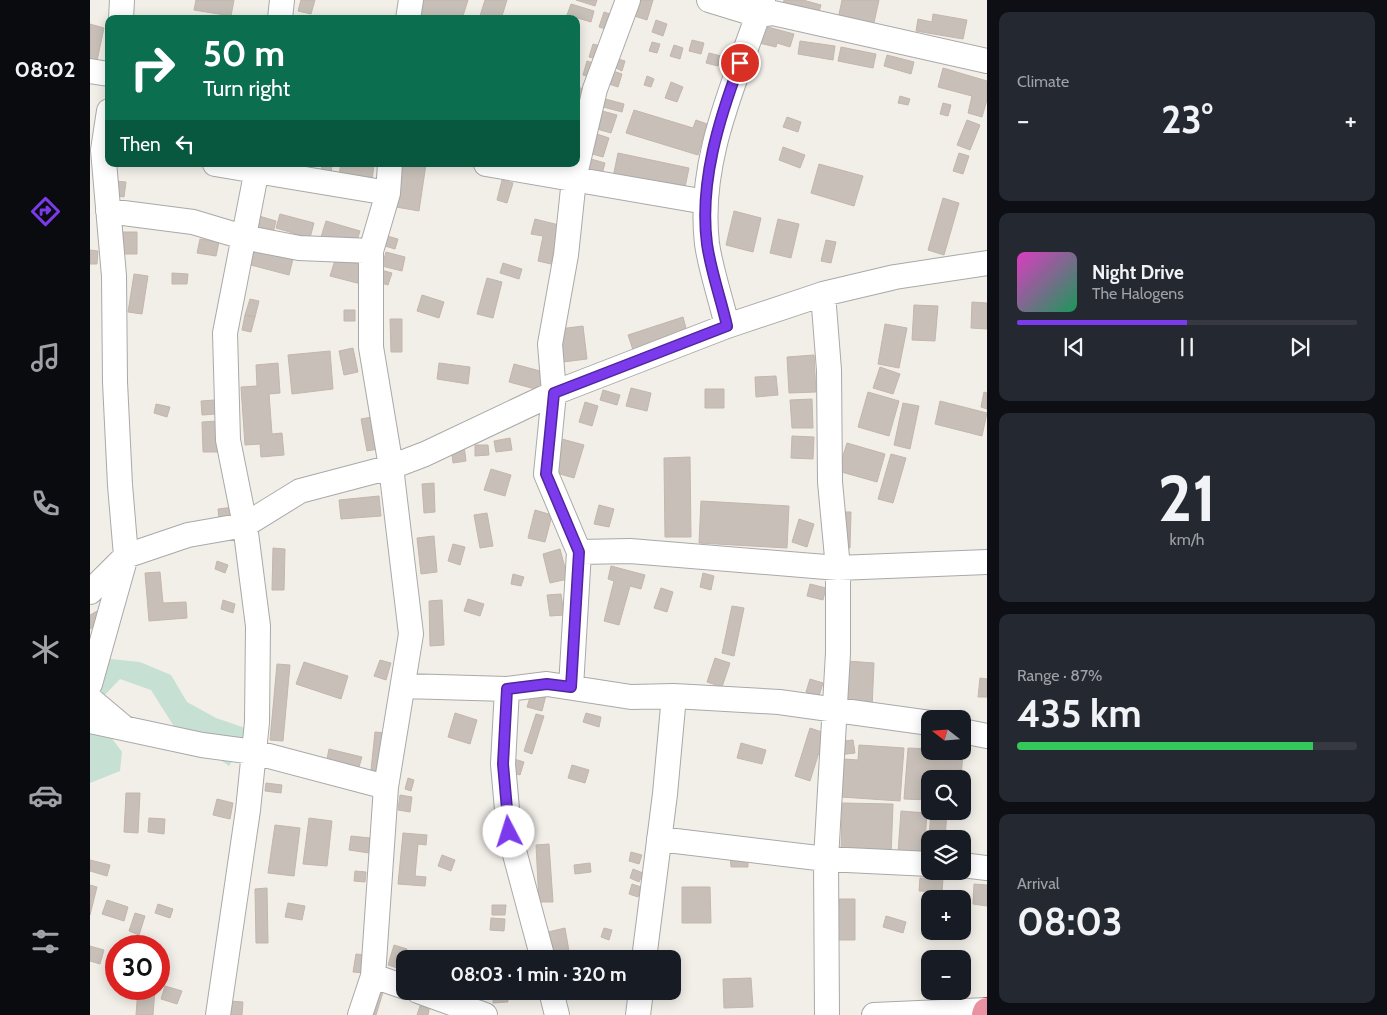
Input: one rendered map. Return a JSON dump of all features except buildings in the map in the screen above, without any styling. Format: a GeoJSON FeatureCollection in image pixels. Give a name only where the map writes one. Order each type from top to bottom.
{"type":"FeatureCollection","features":[{"type":"Feature","properties":{"kind":"street"},"geometry":{"type":"LineString","coordinates":[[121,15],[122,0]]}},
{"type":"Feature","properties":{"kind":"street"},"geometry":{"type":"LineString","coordinates":[[280,15],[282,0]]}},
{"type":"Feature","properties":{"kind":"street"},"geometry":{"type":"LineString","coordinates":[[409,15],[411,0]]}},
{"type":"Feature","properties":{"kind":"street"},"geometry":{"type":"LineString","coordinates":[[580,153],[595,89],[628,0]]}},
{"type":"Feature","properties":{"kind":"street"},"geometry":{"type":"LineString","coordinates":[[709,0],[761,7],[773,13],[987,61]]}},
{"type":"Feature","properties":{"kind":"street"},"geometry":{"type":"LineString","coordinates":[[727,326],[707,244],[706,202],[721,116],[761,7]]}},
{"type":"Feature","properties":{"kind":"street"},"geometry":{"type":"LineString","coordinates":[[90,71],[105,73]]}},
{"type":"Feature","properties":{"kind":"street"},"geometry":{"type":"LineString","coordinates":[[90,684],[126,556],[120,485],[114,276],[101,150],[105,130]]}},
{"type":"Feature","properties":{"kind":"street"},"geometry":{"type":"LineString","coordinates":[[218,1015],[248,810],[254,752],[258,626],[245,525],[228,440],[225,334],[243,237],[258,167],[388,193]]}},
{"type":"Feature","properties":{"kind":"street"},"geometry":{"type":"LineString","coordinates":[[360,1015],[373,976],[386,787],[411,634],[391,467],[371,347],[371,251],[388,193],[390,167]]}},
{"type":"Feature","properties":{"kind":"street"},"geometry":{"type":"LineString","coordinates":[[505,167],[706,202]]}},
{"type":"Feature","properties":{"kind":"street"},"geometry":{"type":"LineString","coordinates":[[571,687],[579,552],[546,474],[554,393],[550,344],[566,255],[577,167]]}},
{"type":"Feature","properties":{"kind":"street"},"geometry":{"type":"LineString","coordinates":[[108,211],[193,222],[243,237],[299,248],[371,251]]}},
{"type":"Feature","properties":{"kind":"street"},"geometry":{"type":"LineString","coordinates":[[90,592],[126,556],[188,535],[245,525],[300,491],[391,467],[425,454],[554,393],[727,326],[823,294],[896,277],[987,263]]}},
{"type":"Feature","properties":{"kind":"street"},"geometry":{"type":"LineString","coordinates":[[823,294],[829,370],[830,482],[838,568],[838,653],[826,859],[827,1015]]}},
{"type":"Feature","properties":{"kind":"street"},"geometry":{"type":"LineString","coordinates":[[579,552],[630,551],[838,568],[987,562]]}},
{"type":"Feature","properties":{"kind":"street"},"geometry":{"type":"LineString","coordinates":[[404,686],[507,689],[547,684],[632,696],[674,696],[778,702],[921,722]]}},
{"type":"Feature","properties":{"kind":"street"},"geometry":{"type":"LineString","coordinates":[[507,689],[503,764],[509,832],[540,950]]}},
{"type":"Feature","properties":{"kind":"street"},"geometry":{"type":"LineString","coordinates":[[645,950],[674,696]]}},
{"type":"Feature","properties":{"kind":"street"},"geometry":{"type":"LineString","coordinates":[[90,698],[123,727],[254,752],[386,787]]}},
{"type":"Feature","properties":{"kind":"street"},"geometry":{"type":"LineString","coordinates":[[90,721],[202,745],[254,752]]}},
{"type":"Feature","properties":{"kind":"street"},"geometry":{"type":"LineString","coordinates":[[971,733],[987,736]]}},
{"type":"Feature","properties":{"kind":"street"},"geometry":{"type":"LineString","coordinates":[[659,839],[826,859],[921,864]]}},
{"type":"Feature","properties":{"kind":"street"},"geometry":{"type":"LineString","coordinates":[[971,867],[987,868]]}},
{"type":"Feature","properties":{"kind":"street"},"geometry":{"type":"LineString","coordinates":[[373,976],[396,984]]}},
{"type":"Feature","properties":{"kind":"street"},"geometry":{"type":"LineString","coordinates":[[442,1000],[476,1013]]}},
{"type":"Feature","properties":{"kind":"street"},"geometry":{"type":"LineString","coordinates":[[553,1000],[557,1015]]}},
{"type":"Feature","properties":{"kind":"street"},"geometry":{"type":"LineString","coordinates":[[638,1015],[640,1000]]}},
{"type":"Feature","properties":{"kind":"street"},"geometry":{"type":"LineString","coordinates":[[874,1015],[987,1012]]}},
{"type":"Feature","properties":{"kind":"green space"},"geometry":{"type":"Polygon","coordinates":[[[90,644],[101,658],[140,662],[171,675],[187,702],[216,718],[248,729],[238,753],[229,766],[175,728],[151,690],[120,679],[101,699],[96,717],[122,752],[120,771],[90,783],[90,644]]]}},
{"type":"Feature","properties":{"kind":"route"},"geometry":{"type":"LineString","coordinates":[[509,832],[503,764],[507,689],[547,684],[571,687],[579,552],[546,474],[554,393],[727,326],[707,244],[706,202],[721,116],[740,63]]}}]}
